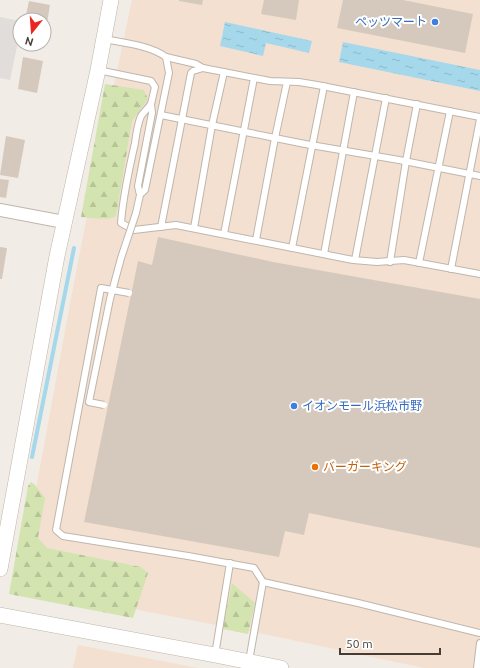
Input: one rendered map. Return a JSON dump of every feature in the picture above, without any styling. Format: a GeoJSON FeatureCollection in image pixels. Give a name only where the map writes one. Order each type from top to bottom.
{"type":"FeatureCollection","features":[{"type":"Feature","properties":{"kind":"street"},"geometry":{"type":"LineString","coordinates":[[0,569],[56,256],[98,70],[112,0]]}},
{"type":"Feature","properties":{"kind":"street"},"geometry":{"type":"LineString","coordinates":[[0,210],[64,222]]}},
{"type":"Feature","properties":{"kind":"street"},"geometry":{"type":"LineString","coordinates":[[0,615],[281,668]]}},
{"type":"Feature","properties":{"kind":"lane"},"geometry":{"type":"LineString","coordinates":[[104,39],[128,43],[154,50],[166,57],[196,64],[203,68],[270,81],[299,82],[324,86],[480,118],[451,269]]}},
{"type":"Feature","properties":{"kind":"lane"},"geometry":{"type":"LineString","coordinates":[[140,195],[145,190],[161,115],[168,73],[166,57]]}},
{"type":"Feature","properties":{"kind":"lane"},"geometry":{"type":"LineString","coordinates":[[161,227],[191,73],[203,68]]}},
{"type":"Feature","properties":{"kind":"lane"},"geometry":{"type":"LineString","coordinates":[[98,70],[151,81],[155,87],[151,104],[152,113],[138,186],[140,195],[110,299],[89,402],[104,405]]}},
{"type":"Feature","properties":{"kind":"lane"},"geometry":{"type":"LineString","coordinates":[[194,228],[212,125],[224,72]]}},
{"type":"Feature","properties":{"kind":"lane"},"geometry":{"type":"LineString","coordinates":[[224,234],[254,78]]}},
{"type":"Feature","properties":{"kind":"lane"},"geometry":{"type":"LineString","coordinates":[[256,240],[287,82]]}},
{"type":"Feature","properties":{"kind":"lane"},"geometry":{"type":"LineString","coordinates":[[292,248],[324,86]]}},
{"type":"Feature","properties":{"kind":"lane"},"geometry":{"type":"LineString","coordinates":[[324,254],[354,92]]}},
{"type":"Feature","properties":{"kind":"lane"},"geometry":{"type":"LineString","coordinates":[[355,260],[386,98]]}},
{"type":"Feature","properties":{"kind":"lane"},"geometry":{"type":"LineString","coordinates":[[151,104],[142,116],[138,127],[122,206],[121,223],[134,230],[176,225],[355,260],[369,262],[404,260],[480,274]]}},
{"type":"Feature","properties":{"kind":"lane"},"geometry":{"type":"LineString","coordinates":[[390,262],[406,161],[417,104]]}},
{"type":"Feature","properties":{"kind":"lane"},"geometry":{"type":"LineString","coordinates":[[419,263],[450,111]]}},
{"type":"Feature","properties":{"kind":"lane"},"geometry":{"type":"LineString","coordinates":[[161,115],[313,146],[406,161],[480,176]]}},
{"type":"Feature","properties":{"kind":"lane"},"geometry":{"type":"LineString","coordinates":[[129,293],[101,288],[56,530],[63,536],[254,568],[263,582],[249,662]]}},
{"type":"Feature","properties":{"kind":"lane"},"geometry":{"type":"LineString","coordinates":[[215,655],[230,563]]}},
{"type":"Feature","properties":{"kind":"lane"},"geometry":{"type":"LineString","coordinates":[[263,582],[358,603],[480,633]]}},
{"type":"Feature","properties":{"kind":"lane"},"geometry":{"type":"LineString","coordinates":[[477,668],[480,643]]}},
{"type":"Feature","properties":{"kind":"shaded area"},"geometry":{"type":"Polygon","coordinates":[[[132,0],[480,0],[480,668],[424,668],[264,634],[18,587],[95,174],[132,0]]]}},
{"type":"Feature","properties":{"kind":"shaded area"},"geometry":{"type":"Polygon","coordinates":[[[0,17],[12,19],[12,52],[16,52],[10,80],[0,78],[0,17]]]}},
{"type":"Feature","properties":{"kind":"shaded area"},"geometry":{"type":"Polygon","coordinates":[[[78,645],[198,668],[73,668],[78,645]]]}},
{"type":"Feature","properties":{"kind":"green space"},"geometry":{"type":"Polygon","coordinates":[[[105,84],[144,90],[148,99],[132,121],[116,216],[113,218],[104,219],[81,217],[105,84]]]}},
{"type":"Feature","properties":{"kind":"green space"},"geometry":{"type":"Polygon","coordinates":[[[31,482],[45,498],[38,538],[47,548],[141,567],[148,573],[133,618],[9,594],[28,486],[31,482]]]}},
{"type":"Feature","properties":{"kind":"green space"},"geometry":{"type":"Polygon","coordinates":[[[232,583],[255,603],[248,634],[223,629],[232,583]]]}},
{"type":"Feature","properties":{"kind":"water"},"geometry":{"type":"Polygon","coordinates":[[[225,22],[312,41],[309,53],[266,43],[263,56],[220,46],[225,22]]]}},
{"type":"Feature","properties":{"kind":"water"},"geometry":{"type":"Polygon","coordinates":[[[343,42],[480,70],[480,91],[339,62],[343,42]]]}},
{"type":"Feature","properties":{"kind":"building"},"geometry":{"type":"Polygon","coordinates":[[[179,0],[203,0],[202,5],[179,0]]]}},
{"type":"Feature","properties":{"kind":"building"},"geometry":{"type":"Polygon","coordinates":[[[264,0],[299,0],[296,20],[261,14],[264,0]]]}},
{"type":"Feature","properties":{"kind":"building"},"geometry":{"type":"Polygon","coordinates":[[[343,0],[403,0],[473,14],[465,53],[337,28],[343,0]]]}},
{"type":"Feature","properties":{"kind":"building"},"geometry":{"type":"Polygon","coordinates":[[[29,1],[50,5],[49,12],[27,12],[29,1]]]}},
{"type":"Feature","properties":{"kind":"building"},"geometry":{"type":"Polygon","coordinates":[[[23,57],[43,61],[37,93],[18,89],[23,57]]]}},
{"type":"Feature","properties":{"kind":"building"},"geometry":{"type":"Polygon","coordinates":[[[6,136],[25,140],[18,178],[0,175],[6,136]]]}},
{"type":"Feature","properties":{"kind":"building"},"geometry":{"type":"Polygon","coordinates":[[[0,179],[9,180],[6,198],[0,197],[0,179]]]}},
{"type":"Feature","properties":{"kind":"building","name":"イオンモール浜松市野"},"geometry":{"type":"Polygon","coordinates":[[[158,237],[273,262],[480,299],[480,548],[309,513],[304,535],[285,531],[279,557],[84,522],[138,261],[152,265],[158,237]]]}},
{"type":"Feature","properties":{"kind":"building"},"geometry":{"type":"Polygon","coordinates":[[[0,247],[7,248],[2,279],[0,279],[0,247]]]}},
{"type":"Feature","properties":{"kind":"waterway"},"geometry":{"type":"LineString","coordinates":[[32,457],[74,248]]}},
{"type":"Feature","properties":{"kind":"place","name":"ペッツマート"},"geometry":{"type":"Point","coordinates":[435,22]}},
{"type":"Feature","properties":{"kind":"place","name":"イオンモール浜松市野"},"geometry":{"type":"Point","coordinates":[294,406]}},
{"type":"Feature","properties":{"kind":"place","name":"バーガーキング"},"geometry":{"type":"Point","coordinates":[315,467]}}]}
